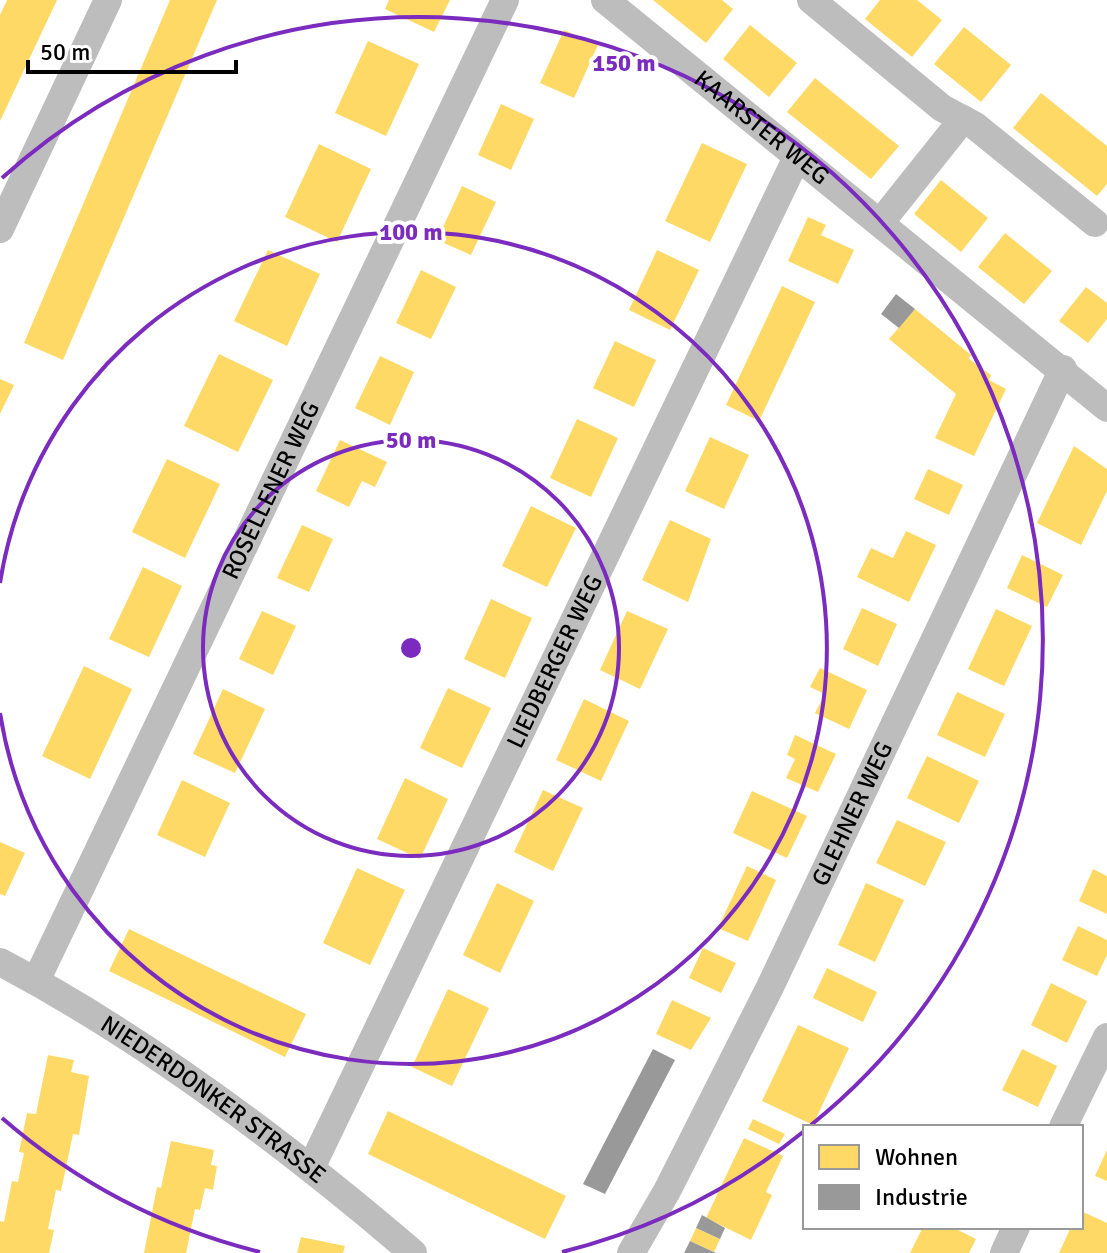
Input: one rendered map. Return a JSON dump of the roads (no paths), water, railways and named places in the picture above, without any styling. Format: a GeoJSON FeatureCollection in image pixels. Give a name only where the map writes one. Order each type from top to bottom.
{"type":"FeatureCollection","features":[{"type":"Feature","properties":{"kind":"street"},"geometry":{"type":"LineString","coordinates":[[0,229],[108,0]]}},
{"type":"Feature","properties":{"kind":"street","name":"ROSELLENER WEG"},"geometry":{"type":"LineString","coordinates":[[36,981],[505,0]]}},
{"type":"Feature","properties":{"kind":"street","name":"KAARSTER WEG"},"geometry":{"type":"LineString","coordinates":[[605,0],[1063,369],[1107,408]]}},
{"type":"Feature","properties":{"kind":"street"},"geometry":{"type":"LineString","coordinates":[[811,0],[942,108],[963,119],[1095,223]]}},
{"type":"Feature","properties":{"kind":"street"},"geometry":{"type":"LineString","coordinates":[[880,223],[963,119]]}},
{"type":"Feature","properties":{"kind":"street","name":"LIEDBERGER WEG"},"geometry":{"type":"LineString","coordinates":[[311,1168],[797,157]]}},
{"type":"Feature","properties":{"kind":"street","name":"GLEHNER WEG"},"geometry":{"type":"LineString","coordinates":[[631,1253],[667,1191],[770,987],[1063,369]]}},
{"type":"Feature","properties":{"kind":"street","name":"NIEDERDONKER STRASSE"},"geometry":{"type":"LineString","coordinates":[[0,962],[36,981],[188,1080],[311,1168],[413,1253]]}},
{"type":"Feature","properties":{"kind":"street"},"geometry":{"type":"LineString","coordinates":[[1064,1125],[1107,1037]]}},
{"type":"Feature","properties":{"kind":"street"},"geometry":{"type":"LineString","coordinates":[[1004,1253],[1015,1229]]}}]}
